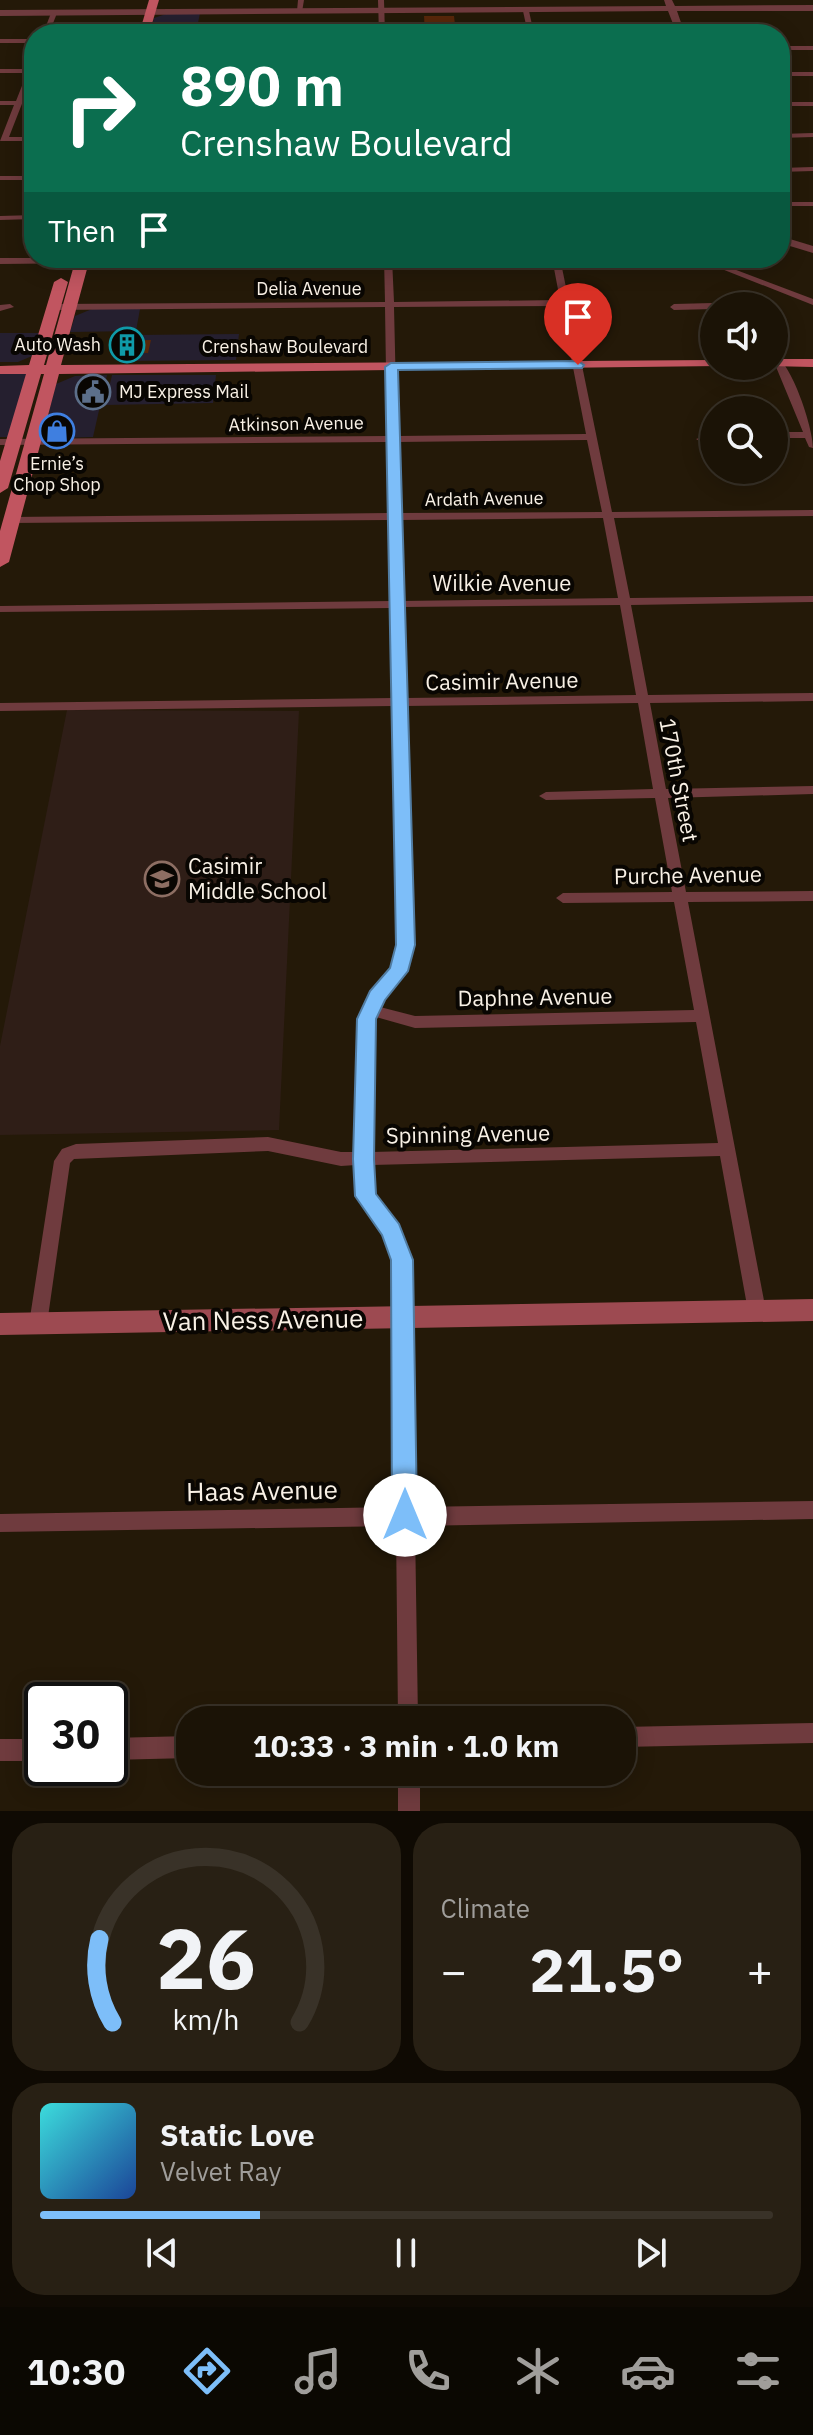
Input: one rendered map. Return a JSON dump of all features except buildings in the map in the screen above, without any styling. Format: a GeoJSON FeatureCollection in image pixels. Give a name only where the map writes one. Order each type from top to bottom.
{"type":"FeatureCollection","features":[{"type":"Feature","properties":{"kind":"main road"},"geometry":{"type":"LineString","coordinates":[[142,0],[144,24]]}},
{"type":"Feature","properties":{"kind":"main road"},"geometry":{"type":"LineString","coordinates":[[137,24],[154,0]]}},
{"type":"Feature","properties":{"kind":"main road"},"geometry":{"type":"LineString","coordinates":[[0,562],[53,369],[62,307],[73,268]]}},
{"type":"Feature","properties":{"kind":"main road"},"geometry":{"type":"LineString","coordinates":[[0,488],[6,442],[62,307]]}},
{"type":"Feature","properties":{"kind":"main road"},"geometry":{"type":"LineString","coordinates":[[788,362],[813,363]]}},
{"type":"Feature","properties":{"kind":"main road","name":"Crenshaw Boulevard"},"geometry":{"type":"LineString","coordinates":[[0,370],[700,364]]}},
{"type":"Feature","properties":{"kind":"main road","name":"Van Ness Avenue"},"geometry":{"type":"LineString","coordinates":[[0,1324],[813,1310]]}},
{"type":"Feature","properties":{"kind":"street"},"geometry":{"type":"LineString","coordinates":[[300,11],[301,0]]}},
{"type":"Feature","properties":{"kind":"street"},"geometry":{"type":"LineString","coordinates":[[381,0],[382,24]]}},
{"type":"Feature","properties":{"kind":"street"},"geometry":{"type":"LineString","coordinates":[[0,13],[526,11],[669,4],[813,8]]}},
{"type":"Feature","properties":{"kind":"street"},"geometry":{"type":"LineString","coordinates":[[669,4],[677,24]]}},
{"type":"Feature","properties":{"kind":"street"},"geometry":{"type":"LineString","coordinates":[[526,11],[529,24]]}},
{"type":"Feature","properties":{"kind":"street"},"geometry":{"type":"LineString","coordinates":[[50,24],[54,13]]}},
{"type":"Feature","properties":{"kind":"street"},"geometry":{"type":"LineString","coordinates":[[0,41],[24,41]]}},
{"type":"Feature","properties":{"kind":"street"},"geometry":{"type":"LineString","coordinates":[[790,48],[813,48]]}},
{"type":"Feature","properties":{"kind":"street"},"geometry":{"type":"LineString","coordinates":[[0,71],[24,68]]}},
{"type":"Feature","properties":{"kind":"street"},"geometry":{"type":"LineString","coordinates":[[790,74],[813,74]]}},
{"type":"Feature","properties":{"kind":"street"},"geometry":{"type":"LineString","coordinates":[[24,89],[2,139],[24,139]]}},
{"type":"Feature","properties":{"kind":"street"},"geometry":{"type":"LineString","coordinates":[[0,103],[18,103]]}},
{"type":"Feature","properties":{"kind":"street"},"geometry":{"type":"LineString","coordinates":[[790,104],[813,104]]}},
{"type":"Feature","properties":{"kind":"street"},"geometry":{"type":"LineString","coordinates":[[790,136],[813,135]]}},
{"type":"Feature","properties":{"kind":"street"},"geometry":{"type":"LineString","coordinates":[[790,170],[813,169]]}},
{"type":"Feature","properties":{"kind":"street"},"geometry":{"type":"LineString","coordinates":[[0,178],[24,178]]}},
{"type":"Feature","properties":{"kind":"street"},"geometry":{"type":"LineString","coordinates":[[790,204],[813,204]]}},
{"type":"Feature","properties":{"kind":"street"},"geometry":{"type":"LineString","coordinates":[[0,218],[24,217]]}},
{"type":"Feature","properties":{"kind":"street"},"geometry":{"type":"LineString","coordinates":[[790,242],[810,247]]}},
{"type":"Feature","properties":{"kind":"street"},"geometry":{"type":"LineString","coordinates":[[0,261],[24,260]]}},
{"type":"Feature","properties":{"kind":"street"},"geometry":{"type":"LineString","coordinates":[[388,268],[404,959],[370,1010],[364,1030],[363,1159],[366,1196],[399,1244],[402,1260],[408,1706]]}},
{"type":"Feature","properties":{"kind":"street","name":"170th Street"},"geometry":{"type":"LineString","coordinates":[[558,268],[625,602],[757,1311]]}},
{"type":"Feature","properties":{"kind":"street"},"geometry":{"type":"LineString","coordinates":[[723,268],[746,292]]}},
{"type":"Feature","properties":{"kind":"street"},"geometry":{"type":"LineString","coordinates":[[788,299],[813,302]]}},
{"type":"Feature","properties":{"kind":"street"},"geometry":{"type":"LineString","coordinates":[[674,307],[700,302]]}},
{"type":"Feature","properties":{"kind":"street","name":"Delia Avenue"},"geometry":{"type":"LineString","coordinates":[[62,307],[565,303]]}},
{"type":"Feature","properties":{"kind":"street"},"geometry":{"type":"LineString","coordinates":[[784,380],[811,440]]}},
{"type":"Feature","properties":{"kind":"street","name":"Atkinson Avenue"},"geometry":{"type":"LineString","coordinates":[[6,442],[592,437]]}},
{"type":"Feature","properties":{"kind":"street"},"geometry":{"type":"LineString","coordinates":[[788,437],[811,440]]}},
{"type":"Feature","properties":{"kind":"street","name":"Ardath Avenue"},"geometry":{"type":"LineString","coordinates":[[11,520],[813,513]]}},
{"type":"Feature","properties":{"kind":"street","name":"Wilkie Avenue"},"geometry":{"type":"LineString","coordinates":[[0,609],[813,599]]}},
{"type":"Feature","properties":{"kind":"street","name":"Casimir Avenue"},"geometry":{"type":"LineString","coordinates":[[0,707],[813,697]]}},
{"type":"Feature","properties":{"kind":"street"},"geometry":{"type":"LineString","coordinates":[[546,796],[813,790]]}},
{"type":"Feature","properties":{"kind":"street","name":"Purche Avenue"},"geometry":{"type":"LineString","coordinates":[[563,898],[813,896]]}},
{"type":"Feature","properties":{"kind":"street","name":"Daphne Avenue"},"geometry":{"type":"LineString","coordinates":[[370,1010],[415,1022],[702,1016]]}},
{"type":"Feature","properties":{"kind":"street","name":"Spinning Avenue"},"geometry":{"type":"LineString","coordinates":[[38,1324],[61,1183],[60,1173],[68,1154],[86,1149],[268,1144],[341,1159],[363,1159],[728,1149]]}},
{"type":"Feature","properties":{"kind":"street","name":"Haas Avenue"},"geometry":{"type":"LineString","coordinates":[[0,1523],[813,1510]]}},
{"type":"Feature","properties":{"kind":"street"},"geometry":{"type":"LineString","coordinates":[[636,1737],[813,1733]]}},
{"type":"Feature","properties":{"kind":"street"},"geometry":{"type":"LineString","coordinates":[[128,1749],[176,1747]]}},
{"type":"Feature","properties":{"kind":"street"},"geometry":{"type":"LineString","coordinates":[[0,1750],[24,1750]]}},
{"type":"Feature","properties":{"kind":"street"},"geometry":{"type":"LineString","coordinates":[[409,1786],[409,1811]]}},
{"type":"Feature","properties":{"kind":"shaded area"},"geometry":{"type":"Polygon","coordinates":[[[200,13],[198,24],[152,24],[154,18],[166,14],[200,13]]]}},
{"type":"Feature","properties":{"kind":"shaded area"},"geometry":{"type":"Polygon","coordinates":[[[92,309],[140,309],[136,331],[70,332],[75,316],[92,309]]]}},
{"type":"Feature","properties":{"kind":"shaded area"},"geometry":{"type":"Polygon","coordinates":[[[0,333],[40,333],[32,356],[18,362],[0,362],[0,333]]]}},
{"type":"Feature","properties":{"kind":"shaded area"},"geometry":{"type":"Polygon","coordinates":[[[239,334],[236,360],[127,361],[133,335],[239,334]]]}},
{"type":"Feature","properties":{"kind":"shaded area"},"geometry":{"type":"Polygon","coordinates":[[[0,373],[31,373],[12,437],[0,437],[0,373]]]}},
{"type":"Feature","properties":{"kind":"shaded area"},"geometry":{"type":"Polygon","coordinates":[[[107,375],[93,437],[54,438],[44,431],[56,384],[75,376],[107,375]]]}},
{"type":"Feature","properties":{"kind":"shaded area"},"geometry":{"type":"Polygon","coordinates":[[[112,375],[216,375],[213,403],[105,405],[112,375]]]}},
{"type":"Feature","properties":{"kind":"shaded area","name":"Casimir Middle School"},"geometry":{"type":"Polygon","coordinates":[[[67,710],[299,711],[279,1130],[0,1135],[0,1046],[67,710]]]}},
{"type":"Feature","properties":{"kind":"place","name":"Auto Wash"},"geometry":{"type":"Point","coordinates":[127,345]}},
{"type":"Feature","properties":{"kind":"place","name":"MJ Express Mail"},"geometry":{"type":"Point","coordinates":[93,392]}},
{"type":"Feature","properties":{"kind":"place","name":"Ernie’s Chop Shop"},"geometry":{"type":"Point","coordinates":[57,431]}},
{"type":"Feature","properties":{"kind":"place","name":"Casimir Middle School"},"geometry":{"type":"Point","coordinates":[162,879]}},
{"type":"Feature","properties":{"kind":"route"},"geometry":{"type":"LineString","coordinates":[[405,1515],[402,1260],[392,1231],[366,1196],[363,1159],[366,1019],[377,996],[399,971],[405,945],[391,367],[578,365]]}}]}
